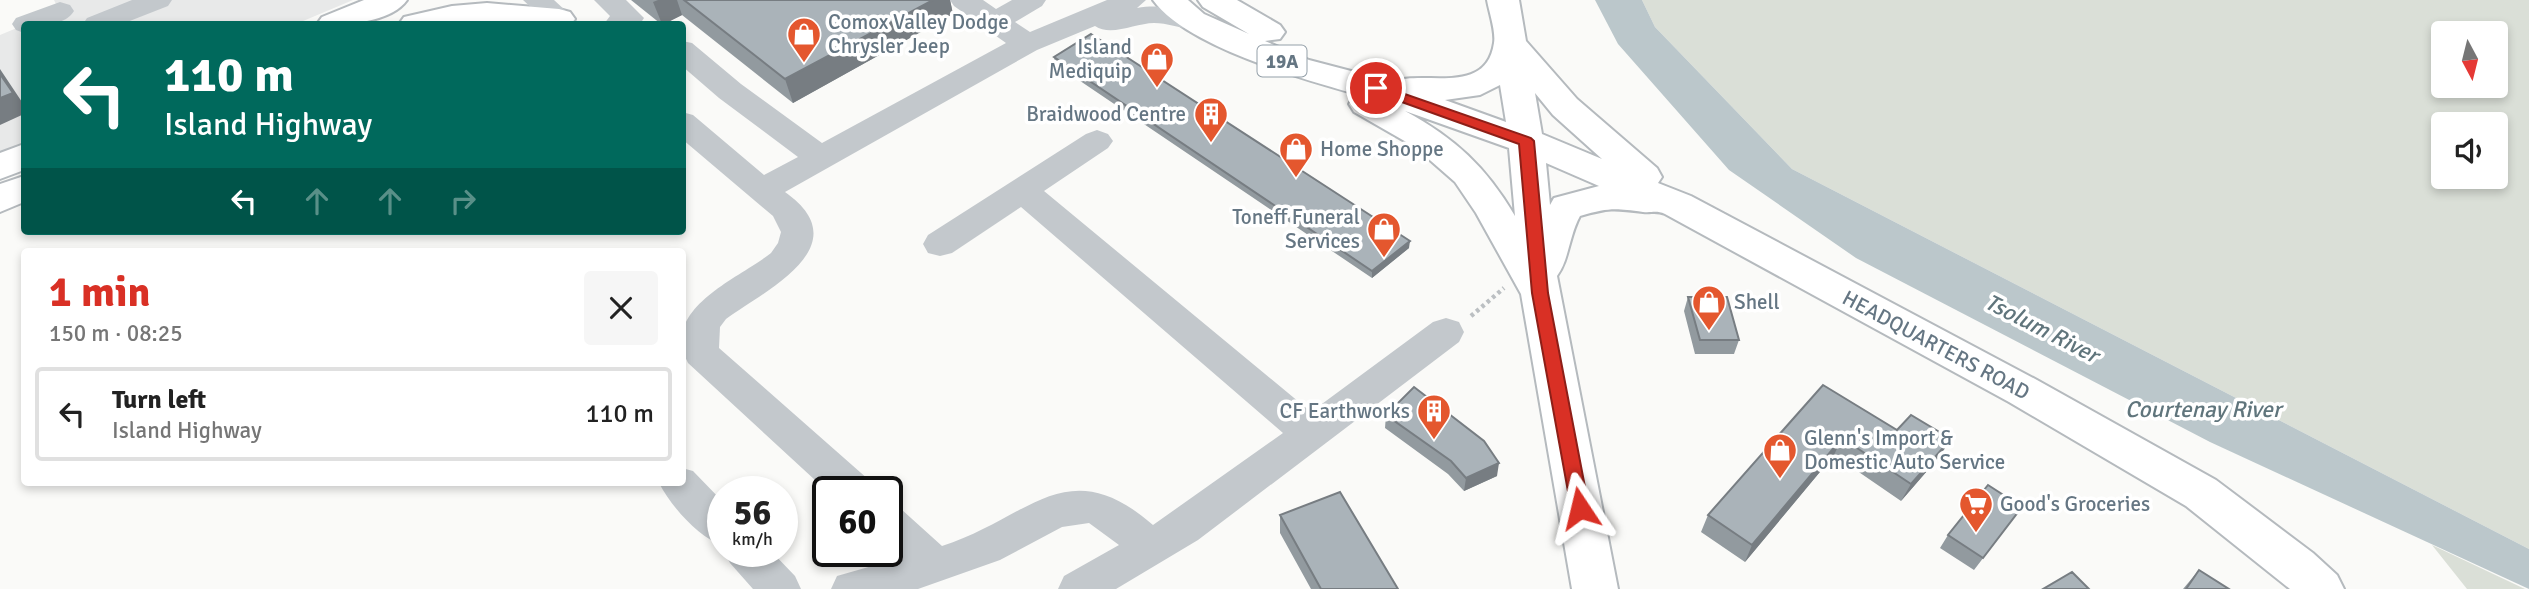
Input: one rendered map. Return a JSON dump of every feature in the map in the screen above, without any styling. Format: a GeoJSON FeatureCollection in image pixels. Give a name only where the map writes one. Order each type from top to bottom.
{"type":"FeatureCollection","features":[{"type":"Feature","properties":{"kind":"main road"},"geometry":{"type":"LineString","coordinates":[[340,21],[391,0]]}},
{"type":"Feature","properties":{"kind":"main road"},"geometry":{"type":"LineString","coordinates":[[392,21],[438,0]]}},
{"type":"Feature","properties":{"kind":"main road"},"geometry":{"type":"LineString","coordinates":[[1503,0],[1526,141],[1524,289]]}},
{"type":"Feature","properties":{"kind":"main road","name":"19A"},"geometry":{"type":"LineString","coordinates":[[1192,7],[1298,68],[1376,88],[1526,141]]}},
{"type":"Feature","properties":{"kind":"main road","name":"19A"},"geometry":{"type":"LineString","coordinates":[[1192,7],[1266,30],[1316,51],[1376,88]]}},
{"type":"Feature","properties":{"kind":"main road"},"geometry":{"type":"LineString","coordinates":[[429,21],[475,11],[553,11]]}},
{"type":"Feature","properties":{"kind":"main road"},"geometry":{"type":"LineString","coordinates":[[1376,88],[1454,90],[1476,84],[1497,70],[1510,43]]}},
{"type":"Feature","properties":{"kind":"main road"},"geometry":{"type":"LineString","coordinates":[[1510,43],[1572,114],[1678,205]]}},
{"type":"Feature","properties":{"kind":"main road"},"geometry":{"type":"LineString","coordinates":[[1298,68],[1407,126],[1456,162],[1477,186],[1524,289],[1595,589]]}},
{"type":"Feature","properties":{"kind":"main road","name":"HEADQUARTERS ROAD"},"geometry":{"type":"LineString","coordinates":[[1526,141],[1678,205],[2023,391],[2201,493],[2298,567],[2321,589]]}},
{"type":"Feature","properties":{"kind":"main road"},"geometry":{"type":"LineString","coordinates":[[0,167],[21,157]]}},
{"type":"Feature","properties":{"kind":"main road"},"geometry":{"type":"LineString","coordinates":[[0,199],[21,189]]}},
{"type":"Feature","properties":{"kind":"main road"},"geometry":{"type":"LineString","coordinates":[[1524,289],[1567,207],[1612,195],[1678,205]]}},
{"type":"Feature","properties":{"kind":"street"},"geometry":{"type":"LineString","coordinates":[[105,21],[158,0]]}},
{"type":"Feature","properties":{"kind":"street"},"geometry":{"type":"LineString","coordinates":[[608,0],[630,18],[624,21]]}},
{"type":"Feature","properties":{"kind":"street"},"geometry":{"type":"LineString","coordinates":[[964,0],[1027,44]]}},
{"type":"Feature","properties":{"kind":"street"},"geometry":{"type":"LineString","coordinates":[[995,22],[1032,0]]}},
{"type":"Feature","properties":{"kind":"street"},"geometry":{"type":"LineString","coordinates":[[1069,28],[1100,0]]}},
{"type":"Feature","properties":{"kind":"street"},"geometry":{"type":"LineString","coordinates":[[761,191],[1027,44],[1132,0]]}},
{"type":"Feature","properties":{"kind":"street"},"geometry":{"type":"LineString","coordinates":[[1069,28],[1192,7]]}},
{"type":"Feature","properties":{"kind":"street"},"geometry":{"type":"LineString","coordinates":[[35,21],[59,12]]}},
{"type":"Feature","properties":{"kind":"street"},"geometry":{"type":"LineString","coordinates":[[0,35],[21,27]]}},
{"type":"Feature","properties":{"kind":"street"},"geometry":{"type":"LineString","coordinates":[[686,53],[730,91],[821,158]]}},
{"type":"Feature","properties":{"kind":"street"},"geometry":{"type":"LineString","coordinates":[[686,113],[730,91]]}},
{"type":"Feature","properties":{"kind":"street"},"geometry":{"type":"LineString","coordinates":[[686,125],[761,191],[780,202],[794,220],[796,236],[789,259],[724,303],[705,320],[700,333],[701,353],[837,476]]}},
{"type":"Feature","properties":{"kind":"street"},"geometry":{"type":"LineString","coordinates":[[940,244],[1097,141]]}},
{"type":"Feature","properties":{"kind":"street"},"geometry":{"type":"LineString","coordinates":[[1021,189],[1311,435]]}},
{"type":"Feature","properties":{"kind":"street"},"geometry":{"type":"LineString","coordinates":[[1079,589],[1184,528],[1454,328]]}},
{"type":"Feature","properties":{"kind":"street"},"geometry":{"type":"LineString","coordinates":[[682,486],[707,512]]}},
{"type":"Feature","properties":{"kind":"street"},"geometry":{"type":"LineString","coordinates":[[852,589],[936,566],[986,548],[1046,515],[1091,505],[1107,512],[1150,548]]}},
{"type":"Feature","properties":{"kind":"street"},"geometry":{"type":"LineString","coordinates":[[903,536],[936,566]]}},
{"type":"Feature","properties":{"kind":"street"},"geometry":{"type":"LineString","coordinates":[[759,567],[780,589]]}},
{"type":"Feature","properties":{"kind":"path"},"geometry":{"type":"LineString","coordinates":[[1454,328],[1524,289]]}},
{"type":"Feature","properties":{"kind":"shaded area"},"geometry":{"type":"Polygon","coordinates":[[[54,0],[353,0],[303,21],[34,21],[60,12],[54,0]]]}},
{"type":"Feature","properties":{"kind":"shaded area"},"geometry":{"type":"Polygon","coordinates":[[[1642,0],[2529,0],[2529,549],[1792,169],[1655,27],[1642,0]]]}},
{"type":"Feature","properties":{"kind":"shaded area"},"geometry":{"type":"Polygon","coordinates":[[[21,26],[21,145],[0,154],[0,35],[21,26]]]}},
{"type":"Feature","properties":{"kind":"shaded area"},"geometry":{"type":"Polygon","coordinates":[[[2432,545],[2525,589],[2467,589],[2432,545]]]}},
{"type":"Feature","properties":{"kind":"water","name":"Courtenay River"},"geometry":{"type":"Polygon","coordinates":[[[1595,0],[1642,0],[1655,27],[1792,169],[2529,549],[2529,589],[2210,442],[1856,258],[1729,170],[1618,44],[1595,0]]]}},
{"type":"Feature","properties":{"kind":"building"},"geometry":{"type":"Polygon","coordinates":[[[684,0],[933,0],[785,79],[684,0]]]}},
{"type":"Feature","properties":{"kind":"building","name":"Braidwood Centre"},"geometry":{"type":"Polygon","coordinates":[[[1091,34],[1410,241],[1372,271],[1054,57],[1091,34]]]}},
{"type":"Feature","properties":{"kind":"building"},"geometry":{"type":"Polygon","coordinates":[[[0,74],[13,93],[0,98],[0,74]]]}},
{"type":"Feature","properties":{"kind":"building"},"geometry":{"type":"Polygon","coordinates":[[[1688,297],[1727,297],[1739,340],[1700,340],[1688,297]]]}},
{"type":"Feature","properties":{"kind":"building"},"geometry":{"type":"Polygon","coordinates":[[[1823,385],[1897,430],[1911,415],[1951,439],[1911,484],[1842,438],[1752,545],[1708,515],[1823,385]]]}},
{"type":"Feature","properties":{"kind":"building","name":"CF Earthworks"},"geometry":{"type":"Polygon","coordinates":[[[1414,387],[1484,441],[1499,463],[1466,478],[1451,461],[1386,415],[1414,387]]]}},
{"type":"Feature","properties":{"kind":"building","name":"Good's Groceries"},"geometry":{"type":"Polygon","coordinates":[[[1988,485],[2022,507],[1983,558],[1948,535],[1988,485]]]}},
{"type":"Feature","properties":{"kind":"building"},"geometry":{"type":"Polygon","coordinates":[[[1340,492],[1398,589],[1321,589],[1280,515],[1340,492]]]}},
{"type":"Feature","properties":{"kind":"building"},"geometry":{"type":"Polygon","coordinates":[[[2199,570],[2229,589],[2186,589],[2199,570]]]}},
{"type":"Feature","properties":{"kind":"building"},"geometry":{"type":"Polygon","coordinates":[[[2072,572],[2089,589],[2043,589],[2072,572]]]}},
{"type":"Feature","properties":{"kind":"place","name":"Comox Valley Dodge Chrysler Jeep"},"geometry":{"type":"Point","coordinates":[804,64]}},
{"type":"Feature","properties":{"kind":"place","name":"Island Mediquip"},"geometry":{"type":"Point","coordinates":[1157,89]}},
{"type":"Feature","properties":{"kind":"place","name":"Braidwood Centre"},"geometry":{"type":"Point","coordinates":[1211,144]}},
{"type":"Feature","properties":{"kind":"place","name":"Home Shoppe"},"geometry":{"type":"Point","coordinates":[1296,179]}},
{"type":"Feature","properties":{"kind":"place","name":"Toneff Funeral Services"},"geometry":{"type":"Point","coordinates":[1384,259]}},
{"type":"Feature","properties":{"kind":"place","name":"Shell"},"geometry":{"type":"Point","coordinates":[1709,332]}},
{"type":"Feature","properties":{"kind":"place","name":"CF Earthworks"},"geometry":{"type":"Point","coordinates":[1434,441]}},
{"type":"Feature","properties":{"kind":"place","name":"Glenn's Import & Domestic Auto Service"},"geometry":{"type":"Point","coordinates":[1780,480]}},
{"type":"Feature","properties":{"kind":"place","name":"Good's Groceries"},"geometry":{"type":"Point","coordinates":[1976,534]}},
{"type":"Feature","properties":{"kind":"route"},"geometry":{"type":"LineString","coordinates":[[1376,88],[1526,141],[1540,293],[1580,508]]}},
{"type":"Feature","properties":{"kind":"water label","name":"Tsolum River"},"geometry":{"type":"Point","coordinates":[2042,328]}}]}
